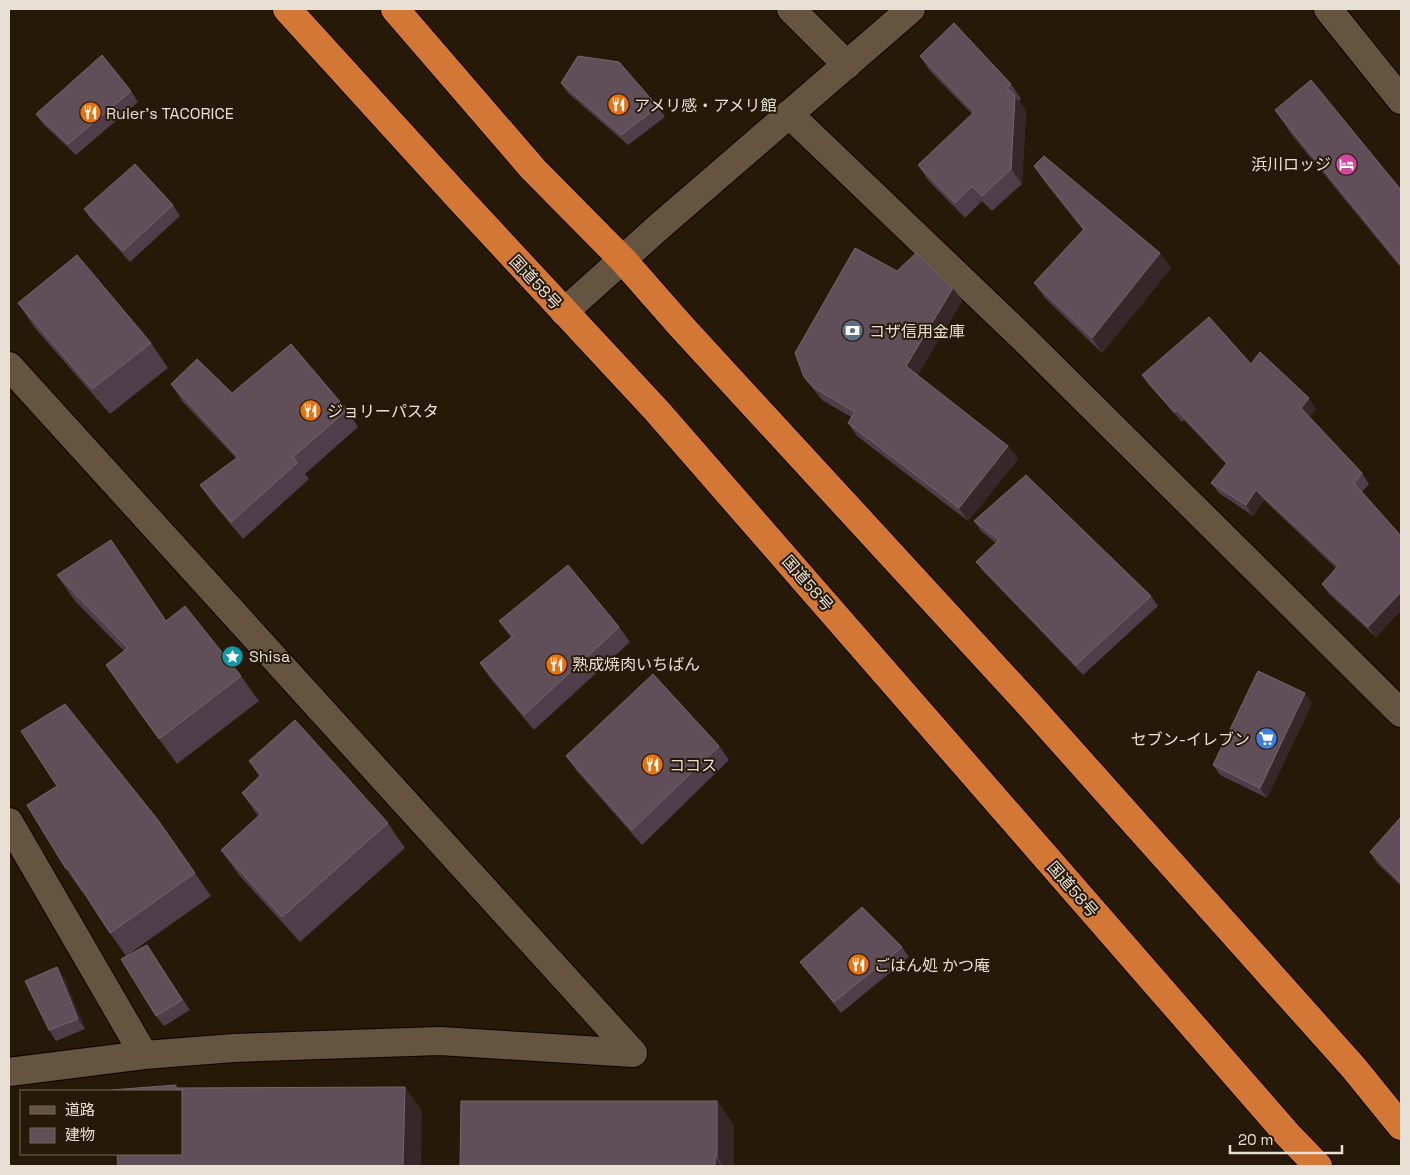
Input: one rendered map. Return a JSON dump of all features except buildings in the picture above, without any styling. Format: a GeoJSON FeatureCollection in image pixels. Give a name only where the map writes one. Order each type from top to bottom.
{"type":"FeatureCollection","features":[{"type":"Feature","properties":{"kind":"highway","name":"国道58号"},"geometry":{"type":"LineString","coordinates":[[287,9],[657,411],[1288,1135],[1318,1166]]}},
{"type":"Feature","properties":{"kind":"highway"},"geometry":{"type":"LineString","coordinates":[[395,9],[533,169],[623,260],[680,325],[1025,700],[1346,1060],[1401,1126]]}},
{"type":"Feature","properties":{"kind":"street"},"geometry":{"type":"LineString","coordinates":[[791,9],[847,64]]}},
{"type":"Feature","properties":{"kind":"street"},"geometry":{"type":"LineString","coordinates":[[564,312],[789,114],[912,9]]}},
{"type":"Feature","properties":{"kind":"street"},"geometry":{"type":"LineString","coordinates":[[1328,9],[1401,100]]}},
{"type":"Feature","properties":{"kind":"street"},"geometry":{"type":"LineString","coordinates":[[789,114],[1026,342],[1401,713]]}},
{"type":"Feature","properties":{"kind":"street"},"geometry":{"type":"LineString","coordinates":[[9,366],[633,1053],[440,1041],[234,1048],[144,1055],[9,1072]]}},
{"type":"Feature","properties":{"kind":"street"},"geometry":{"type":"LineString","coordinates":[[9,822],[144,1055]]}},
{"type":"Feature","properties":{"kind":"place","name":"アメリ感・アメリ館"},"geometry":{"type":"Point","coordinates":[618,105]}},
{"type":"Feature","properties":{"kind":"place","name":"Ruler's TACORICE"},"geometry":{"type":"Point","coordinates":[90,113]}},
{"type":"Feature","properties":{"kind":"place","name":"浜川ロッジ"},"geometry":{"type":"Point","coordinates":[1347,164]}},
{"type":"Feature","properties":{"kind":"place","name":"コザ信用金庫"},"geometry":{"type":"Point","coordinates":[853,331]}},
{"type":"Feature","properties":{"kind":"place","name":"ジョリーパスタ"},"geometry":{"type":"Point","coordinates":[311,411]}},
{"type":"Feature","properties":{"kind":"place","name":"Shisa"},"geometry":{"type":"Point","coordinates":[233,656]}},
{"type":"Feature","properties":{"kind":"place","name":"熟成焼肉いちばん"},"geometry":{"type":"Point","coordinates":[556,664]}},
{"type":"Feature","properties":{"kind":"place","name":"セブン-イレブン"},"geometry":{"type":"Point","coordinates":[1266,739]}},
{"type":"Feature","properties":{"kind":"place","name":"ココス"},"geometry":{"type":"Point","coordinates":[653,765]}},
{"type":"Feature","properties":{"kind":"place","name":"ごはん処 かつ庵"},"geometry":{"type":"Point","coordinates":[858,965]}}]}
